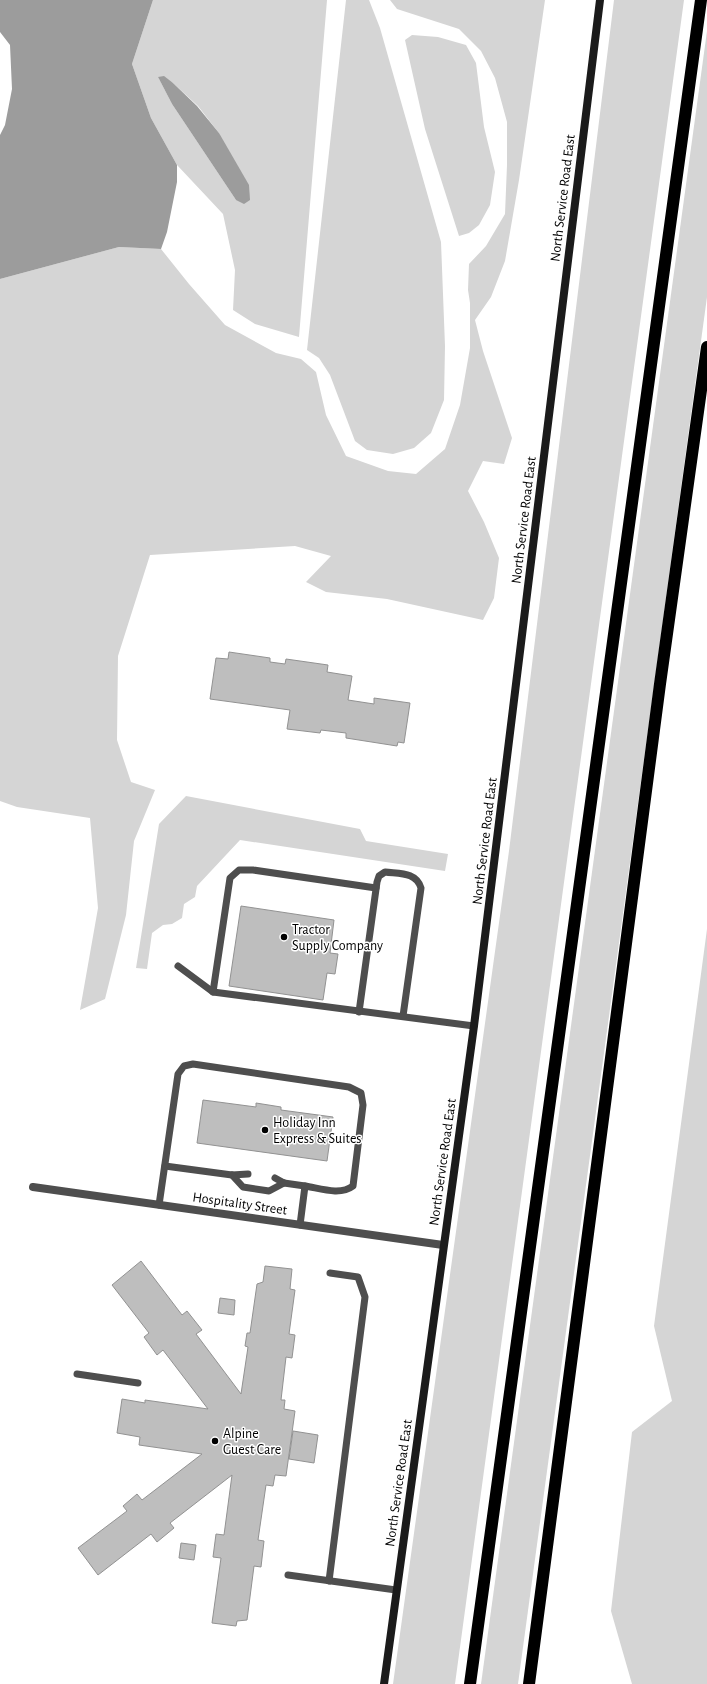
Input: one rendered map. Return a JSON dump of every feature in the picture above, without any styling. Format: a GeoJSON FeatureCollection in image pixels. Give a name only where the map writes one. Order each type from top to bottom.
{"type":"FeatureCollection","features":[{"type":"Feature","properties":{"kind":"highway"},"geometry":{"type":"LineString","coordinates":[[470,1684],[701,0]]}},
{"type":"Feature","properties":{"kind":"highway"},"geometry":{"type":"LineString","coordinates":[[529,1684],[660,684],[707,347]]}},
{"type":"Feature","properties":{"kind":"street","name":"North Service Road East"},"geometry":{"type":"LineString","coordinates":[[384,1684],[474,1026],[600,0]]}},
{"type":"Feature","properties":{"kind":"street","name":"Hospitality Street"},"geometry":{"type":"LineString","coordinates":[[32,1187],[444,1246]]}},
{"type":"Feature","properties":{"kind":"lane"},"geometry":{"type":"LineString","coordinates":[[213,992],[230,878],[239,870],[253,870],[376,888]]}},
{"type":"Feature","properties":{"kind":"lane"},"geometry":{"type":"LineString","coordinates":[[359,1012],[376,888],[379,876],[385,872],[414,876],[419,881],[421,888],[403,1016]]}},
{"type":"Feature","properties":{"kind":"lane"},"geometry":{"type":"LineString","coordinates":[[178,966],[213,992],[394,1017],[403,1016],[474,1026]]}},
{"type":"Feature","properties":{"kind":"lane"},"geometry":{"type":"LineString","coordinates":[[159,1205],[178,1074],[184,1066],[193,1064],[349,1087],[361,1093],[364,1105],[352,1186],[348,1190],[341,1191],[305,1186],[284,1182],[275,1178]]}},
{"type":"Feature","properties":{"kind":"lane"},"geometry":{"type":"LineString","coordinates":[[165,1166],[232,1175],[248,1174]]}},
{"type":"Feature","properties":{"kind":"lane"},"geometry":{"type":"LineString","coordinates":[[232,1175],[244,1187],[269,1191],[284,1182]]}},
{"type":"Feature","properties":{"kind":"lane"},"geometry":{"type":"LineString","coordinates":[[300,1225],[305,1186]]}},
{"type":"Feature","properties":{"kind":"lane"},"geometry":{"type":"LineString","coordinates":[[329,1581],[365,1297],[358,1277],[330,1273]]}},
{"type":"Feature","properties":{"kind":"lane"},"geometry":{"type":"LineString","coordinates":[[77,1374],[138,1383]]}},
{"type":"Feature","properties":{"kind":"lane"},"geometry":{"type":"LineString","coordinates":[[288,1575],[396,1590]]}},
{"type":"Feature","properties":{"kind":"shaded area"},"geometry":{"type":"Polygon","coordinates":[[[0,0],[153,0],[132,64],[151,118],[177,165],[177,182],[167,232],[161,249],[119,247],[0,279],[0,135],[5,125],[12,89],[10,45],[0,32],[0,0]]]}},
{"type":"Feature","properties":{"kind":"shaded area"},"geometry":{"type":"Polygon","coordinates":[[[153,0],[327,0],[299,337],[255,324],[233,310],[235,270],[223,214],[177,165],[151,118],[132,64],[153,0]],[[158,77],[172,104],[236,200],[219,133],[198,106],[173,83],[158,77]]]}},
{"type":"Feature","properties":{"kind":"shaded area"},"geometry":{"type":"Polygon","coordinates":[[[346,0],[369,0],[380,28],[441,242],[445,346],[444,400],[431,433],[414,448],[393,454],[367,450],[355,441],[330,375],[319,358],[307,350],[346,0]]]}},
{"type":"Feature","properties":{"kind":"shaded area"},"geometry":{"type":"Polygon","coordinates":[[[390,0],[545,0],[519,180],[505,261],[491,297],[475,320],[483,351],[512,438],[504,464],[483,461],[468,491],[484,522],[499,558],[494,598],[483,620],[387,599],[326,592],[306,582],[331,556],[295,546],[150,555],[118,656],[117,740],[131,782],[155,790],[134,841],[126,915],[105,999],[80,1010],[98,908],[90,818],[17,807],[0,801],[0,279],[119,247],[161,249],[225,325],[276,353],[301,359],[316,372],[326,415],[346,456],[388,471],[416,474],[445,449],[460,405],[470,348],[470,303],[468,290],[469,264],[486,246],[505,214],[507,122],[495,78],[481,51],[459,29],[397,9],[390,0]]]}},
{"type":"Feature","properties":{"kind":"shaded area"},"geometry":{"type":"Polygon","coordinates":[[[614,0],[684,0],[455,1684],[393,1684],[509,851],[614,0]]]}},
{"type":"Feature","properties":{"kind":"shaded area"},"geometry":{"type":"Polygon","coordinates":[[[707,31],[707,297],[518,1684],[481,1684],[707,31]]]}},
{"type":"Feature","properties":{"kind":"shaded area"},"geometry":{"type":"Polygon","coordinates":[[[412,35],[438,37],[466,45],[476,63],[484,127],[495,172],[490,205],[479,225],[469,233],[459,236],[425,129],[405,40],[412,35]]]}},
{"type":"Feature","properties":{"kind":"shaded area"},"geometry":{"type":"Polygon","coordinates":[[[164,76],[197,106],[219,133],[249,185],[250,200],[244,204],[236,200],[172,104],[158,77],[164,76]]]}},
{"type":"Feature","properties":{"kind":"shaded area"},"geometry":{"type":"Polygon","coordinates":[[[186,796],[360,829],[366,841],[448,854],[445,871],[240,840],[197,886],[195,897],[184,904],[182,918],[172,924],[163,925],[152,933],[147,969],[136,968],[159,824],[186,796]]]}},
{"type":"Feature","properties":{"kind":"shaded area"},"geometry":{"type":"Polygon","coordinates":[[[707,929],[707,1684],[632,1684],[611,1611],[632,1432],[672,1401],[654,1326],[707,929]]]}},
{"type":"Feature","properties":{"kind":"building"},"geometry":{"type":"Polygon","coordinates":[[[229,652],[270,658],[270,662],[285,664],[286,659],[328,665],[327,672],[352,676],[348,700],[374,704],[374,698],[410,703],[404,743],[398,742],[397,746],[346,738],[346,733],[321,730],[320,733],[287,729],[290,710],[210,699],[216,658],[228,659],[229,652]]]}},
{"type":"Feature","properties":{"kind":"building","name":"Tractor Supply Company"},"geometry":{"type":"Polygon","coordinates":[[[241,906],[334,920],[330,953],[338,954],[335,974],[327,973],[323,1000],[229,986],[241,906]]]}},
{"type":"Feature","properties":{"kind":"building","name":"Holiday Inn Express & Suites"},"geometry":{"type":"Polygon","coordinates":[[[203,1100],[256,1107],[256,1103],[281,1107],[281,1110],[333,1117],[327,1161],[197,1143],[203,1100]]]}},
{"type":"Feature","properties":{"kind":"building","name":"Alpine Guest Care"},"geometry":{"type":"Polygon","coordinates":[[[141,1261],[182,1315],[187,1311],[202,1330],[196,1334],[241,1394],[248,1347],[245,1346],[247,1333],[250,1333],[257,1284],[263,1282],[265,1266],[292,1269],[290,1289],[295,1290],[289,1334],[295,1335],[292,1358],[286,1357],[281,1400],[285,1400],[284,1409],[295,1411],[286,1476],[275,1475],[273,1486],[266,1485],[258,1540],[264,1541],[261,1567],[254,1566],[247,1620],[237,1621],[236,1626],[212,1623],[221,1558],[213,1557],[216,1534],[224,1535],[232,1475],[170,1523],[174,1528],[157,1542],[151,1534],[98,1575],[78,1548],[127,1511],[123,1506],[137,1494],[142,1500],[202,1454],[139,1445],[140,1437],[117,1433],[122,1399],[145,1403],[145,1400],[208,1409],[163,1350],[157,1355],[144,1337],[149,1333],[112,1285],[141,1261]]]}},
{"type":"Feature","properties":{"kind":"building"},"geometry":{"type":"Polygon","coordinates":[[[220,1298],[235,1300],[234,1315],[218,1313],[220,1298]]]}},
{"type":"Feature","properties":{"kind":"building"},"geometry":{"type":"Polygon","coordinates":[[[293,1431],[318,1435],[314,1463],[289,1459],[293,1431]]]}},
{"type":"Feature","properties":{"kind":"building"},"geometry":{"type":"Polygon","coordinates":[[[181,1543],[196,1545],[194,1560],[179,1558],[181,1543]]]}},
{"type":"Feature","properties":{"kind":"place","name":"Tractor Supply Company"},"geometry":{"type":"Point","coordinates":[284,937]}},
{"type":"Feature","properties":{"kind":"place","name":"Holiday Inn Express & Suites"},"geometry":{"type":"Point","coordinates":[265,1130]}},
{"type":"Feature","properties":{"kind":"place","name":"Alpine Guest Care"},"geometry":{"type":"Point","coordinates":[215,1441]}}]}
